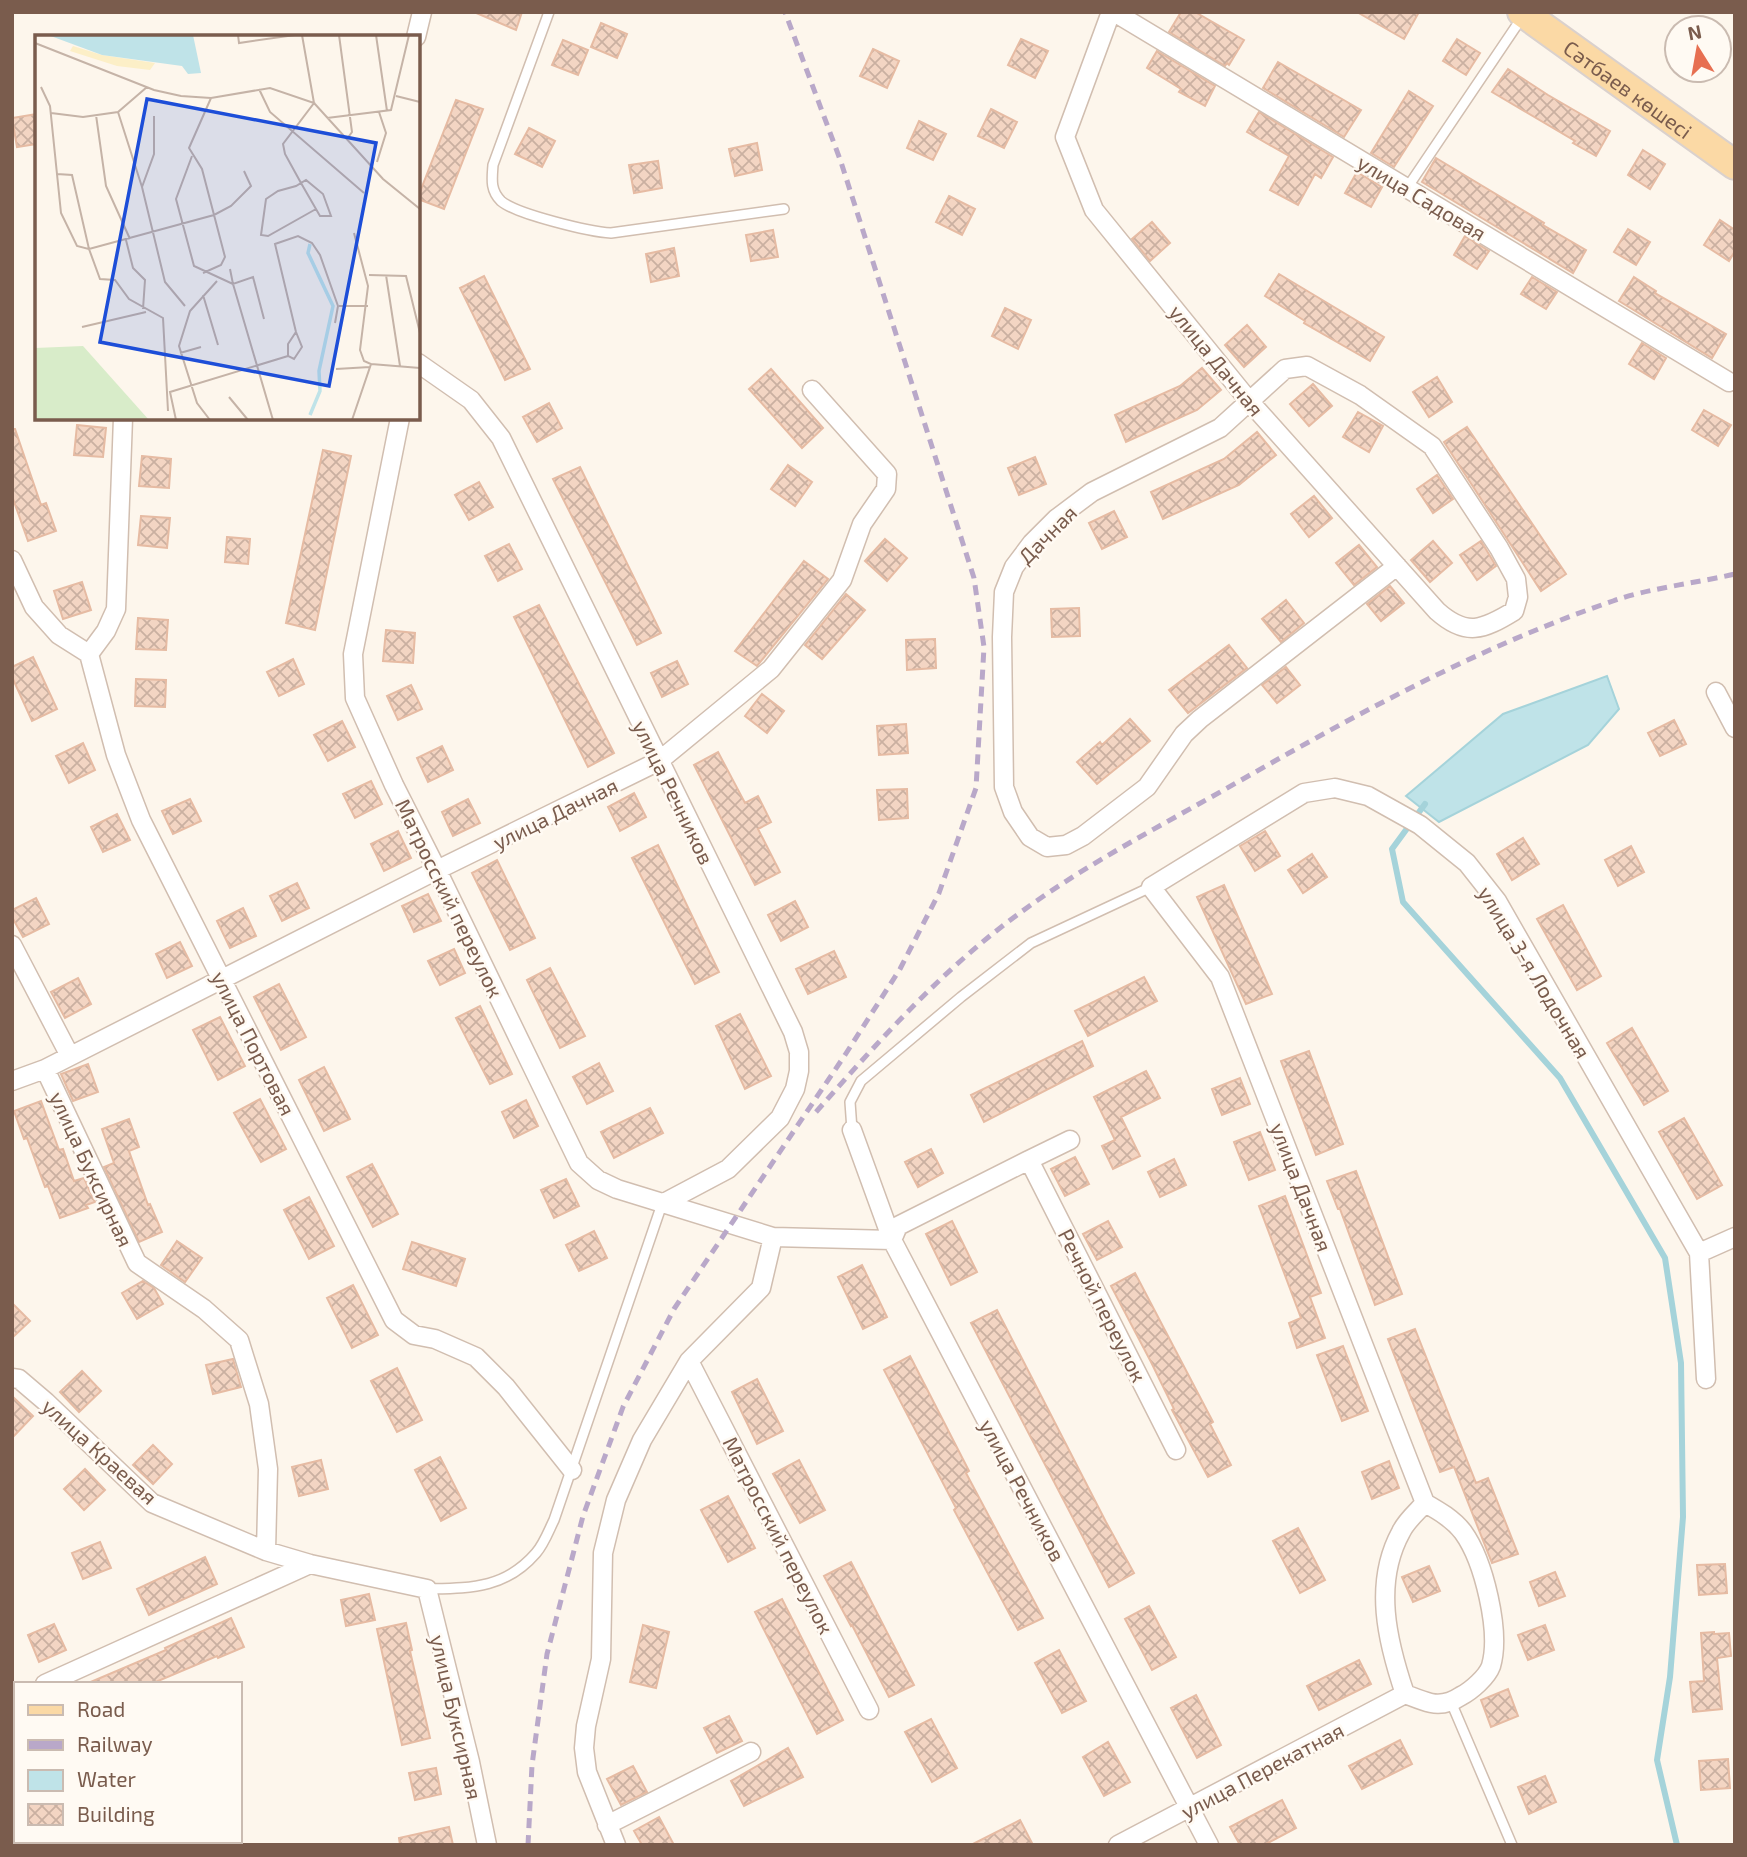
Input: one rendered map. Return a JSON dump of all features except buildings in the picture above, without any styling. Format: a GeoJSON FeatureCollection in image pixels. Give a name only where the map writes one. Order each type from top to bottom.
{"type":"FeatureCollection","features":[{"type":"Feature","properties":{"kind":"main road","name":"Сәтбаев көшесі"},"geometry":{"type":"LineString","coordinates":[[1524,13],[1735,165]]}},
{"type":"Feature","properties":{"kind":"street"},"geometry":{"type":"LineString","coordinates":[[416,35],[422,12]]}},
{"type":"Feature","properties":{"kind":"street","name":"улица Дачная"},"geometry":{"type":"LineString","coordinates":[[1112,12],[1065,137],[1094,210],[1250,402],[1397,566]]}},
{"type":"Feature","properties":{"kind":"street","name":"улица Садовая"},"geometry":{"type":"LineString","coordinates":[[1112,12],[1729,382]]}},
{"type":"Feature","properties":{"kind":"street","name":"улица Речников"},"geometry":{"type":"LineString","coordinates":[[420,364],[471,400],[501,438],[793,1032],[799,1052],[795,1088],[780,1118],[728,1169],[662,1204]]}},
{"type":"Feature","properties":{"kind":"street","name":"Дачная"},"geometry":{"type":"LineString","coordinates":[[1307,366],[1360,395],[1432,446],[1499,548],[1516,579],[1518,597],[1514,611],[1494,623],[1474,629],[1452,625],[1397,566],[1200,719],[1184,734],[1147,788],[1066,845],[1047,847],[1030,837],[1013,812],[1004,787],[1004,592],[1014,567],[1032,543],[1056,519],[1093,492],[1220,428],[1285,369],[1307,366]]}},
{"type":"Feature","properties":{"kind":"street","name":"улица Дачная"},"geometry":{"type":"LineString","coordinates":[[12,1081],[45,1069],[659,761],[771,668],[842,580],[862,524],[886,489],[887,474],[812,390]]}},
{"type":"Feature","properties":{"kind":"street"},"geometry":{"type":"LineString","coordinates":[[12,560],[34,607],[59,635],[89,654],[106,631],[116,608],[123,420]]}},
{"type":"Feature","properties":{"kind":"street","name":"Матросский переулок"},"geometry":{"type":"LineString","coordinates":[[400,420],[353,654],[355,698],[394,785],[438,870],[579,1163],[598,1180],[640,1198],[774,1237]]}},
{"type":"Feature","properties":{"kind":"street","name":"улица Портовая"},"geometry":{"type":"LineString","coordinates":[[89,654],[116,755],[141,820],[394,1320],[414,1335],[435,1339],[476,1357],[506,1387],[572,1470]]}},
{"type":"Feature","properties":{"kind":"street"},"geometry":{"type":"LineString","coordinates":[[1716,692],[1735,728]]}},
{"type":"Feature","properties":{"kind":"street","name":"улица 3-я Лодочная"},"geometry":{"type":"LineString","coordinates":[[1151,887],[1304,793],[1335,788],[1368,796],[1420,825],[1466,863],[1497,901],[1699,1253],[1706,1379]]}},
{"type":"Feature","properties":{"kind":"street","name":"улица Дачная"},"geometry":{"type":"LineString","coordinates":[[1151,887],[1220,977],[1425,1503]]}},
{"type":"Feature","properties":{"kind":"street","name":"улица Буксирная"},"geometry":{"type":"LineString","coordinates":[[12,945],[70,1056]]}},
{"type":"Feature","properties":{"kind":"street","name":"улица Буксирная"},"geometry":{"type":"LineString","coordinates":[[45,1069],[136,1263],[204,1309],[239,1340],[259,1404],[268,1469],[266,1551]]}},
{"type":"Feature","properties":{"kind":"street","name":"улица Речников"},"geometry":{"type":"LineString","coordinates":[[852,1130],[892,1240],[1209,1845]]}},
{"type":"Feature","properties":{"kind":"street"},"geometry":{"type":"LineString","coordinates":[[616,1845],[587,1772],[584,1748],[586,1726],[601,1659],[603,1553],[616,1500],[642,1440],[689,1361],[761,1288],[774,1237],[892,1240],[898,1227],[1070,1140]]}},
{"type":"Feature","properties":{"kind":"street","name":"Речной переулок"},"geometry":{"type":"LineString","coordinates":[[1029,1160],[1176,1450]]}},
{"type":"Feature","properties":{"kind":"street"},"geometry":{"type":"LineString","coordinates":[[1699,1253],[1735,1237]]}},
{"type":"Feature","properties":{"kind":"street","name":"Матросский переулок"},"geometry":{"type":"LineString","coordinates":[[689,1361],[869,1710]]}},
{"type":"Feature","properties":{"kind":"street","name":"улица Краевая"},"geometry":{"type":"LineString","coordinates":[[12,1378],[19,1380],[46,1402],[152,1503],[266,1551],[310,1564],[427,1589]]}},
{"type":"Feature","properties":{"kind":"street"},"geometry":{"type":"LineString","coordinates":[[1425,1503],[1449,1517],[1463,1531],[1473,1548],[1490,1606],[1493,1644],[1490,1668],[1470,1691],[1451,1702],[1432,1703],[1405,1694],[1393,1658],[1384,1603],[1388,1560],[1402,1529],[1425,1503]]}},
{"type":"Feature","properties":{"kind":"street"},"geometry":{"type":"LineString","coordinates":[[49,1682],[310,1564]]}},
{"type":"Feature","properties":{"kind":"street","name":"улица Буксирная"},"geometry":{"type":"LineString","coordinates":[[427,1589],[470,1762],[486,1845]]}},
{"type":"Feature","properties":{"kind":"street","name":"улица Перекатная"},"geometry":{"type":"LineString","coordinates":[[1118,1845],[1405,1694]]}},
{"type":"Feature","properties":{"kind":"street"},"geometry":{"type":"LineString","coordinates":[[607,1825],[751,1752]]}},
{"type":"Feature","properties":{"kind":"lane"},"geometry":{"type":"LineString","coordinates":[[550,12],[492,165],[491,185],[502,201],[535,215],[591,232],[611,233],[784,209]]}},
{"type":"Feature","properties":{"kind":"lane"},"geometry":{"type":"LineString","coordinates":[[1407,188],[1524,13]]}},
{"type":"Feature","properties":{"kind":"lane"},"geometry":{"type":"LineString","coordinates":[[852,1130],[850,1102],[861,1081],[961,997],[1031,943],[1151,887]]}},
{"type":"Feature","properties":{"kind":"lane"},"geometry":{"type":"LineString","coordinates":[[427,1589],[476,1588],[509,1576],[537,1552],[554,1520],[572,1470],[662,1204]]}},
{"type":"Feature","properties":{"kind":"lane"},"geometry":{"type":"LineString","coordinates":[[1451,1702],[1512,1845]]}},
{"type":"Feature","properties":{"kind":"water"},"geometry":{"type":"Polygon","coordinates":[[[1607,676],[1619,709],[1588,745],[1439,822],[1406,796],[1503,714],[1607,676]]]}},
{"type":"Feature","properties":{"kind":"waterway"},"geometry":{"type":"LineString","coordinates":[[1425,804],[1392,849],[1403,902],[1560,1078],[1665,1258],[1681,1363],[1683,1517],[1670,1677],[1657,1760],[1677,1845]]}},
{"type":"Feature","properties":{"kind":"railway"},"geometry":{"type":"LineString","coordinates":[[528,1845],[532,1765],[547,1654],[583,1516],[623,1407],[674,1309],[900,969],[939,893],[976,788],[984,647],[974,578],[841,162],[785,12]]}},
{"type":"Feature","properties":{"kind":"railway"},"geometry":{"type":"LineString","coordinates":[[816,1112],[934,985],[986,939],[1038,900],[1115,851],[1365,712],[1511,640],[1627,596],[1735,574]]}}]}
